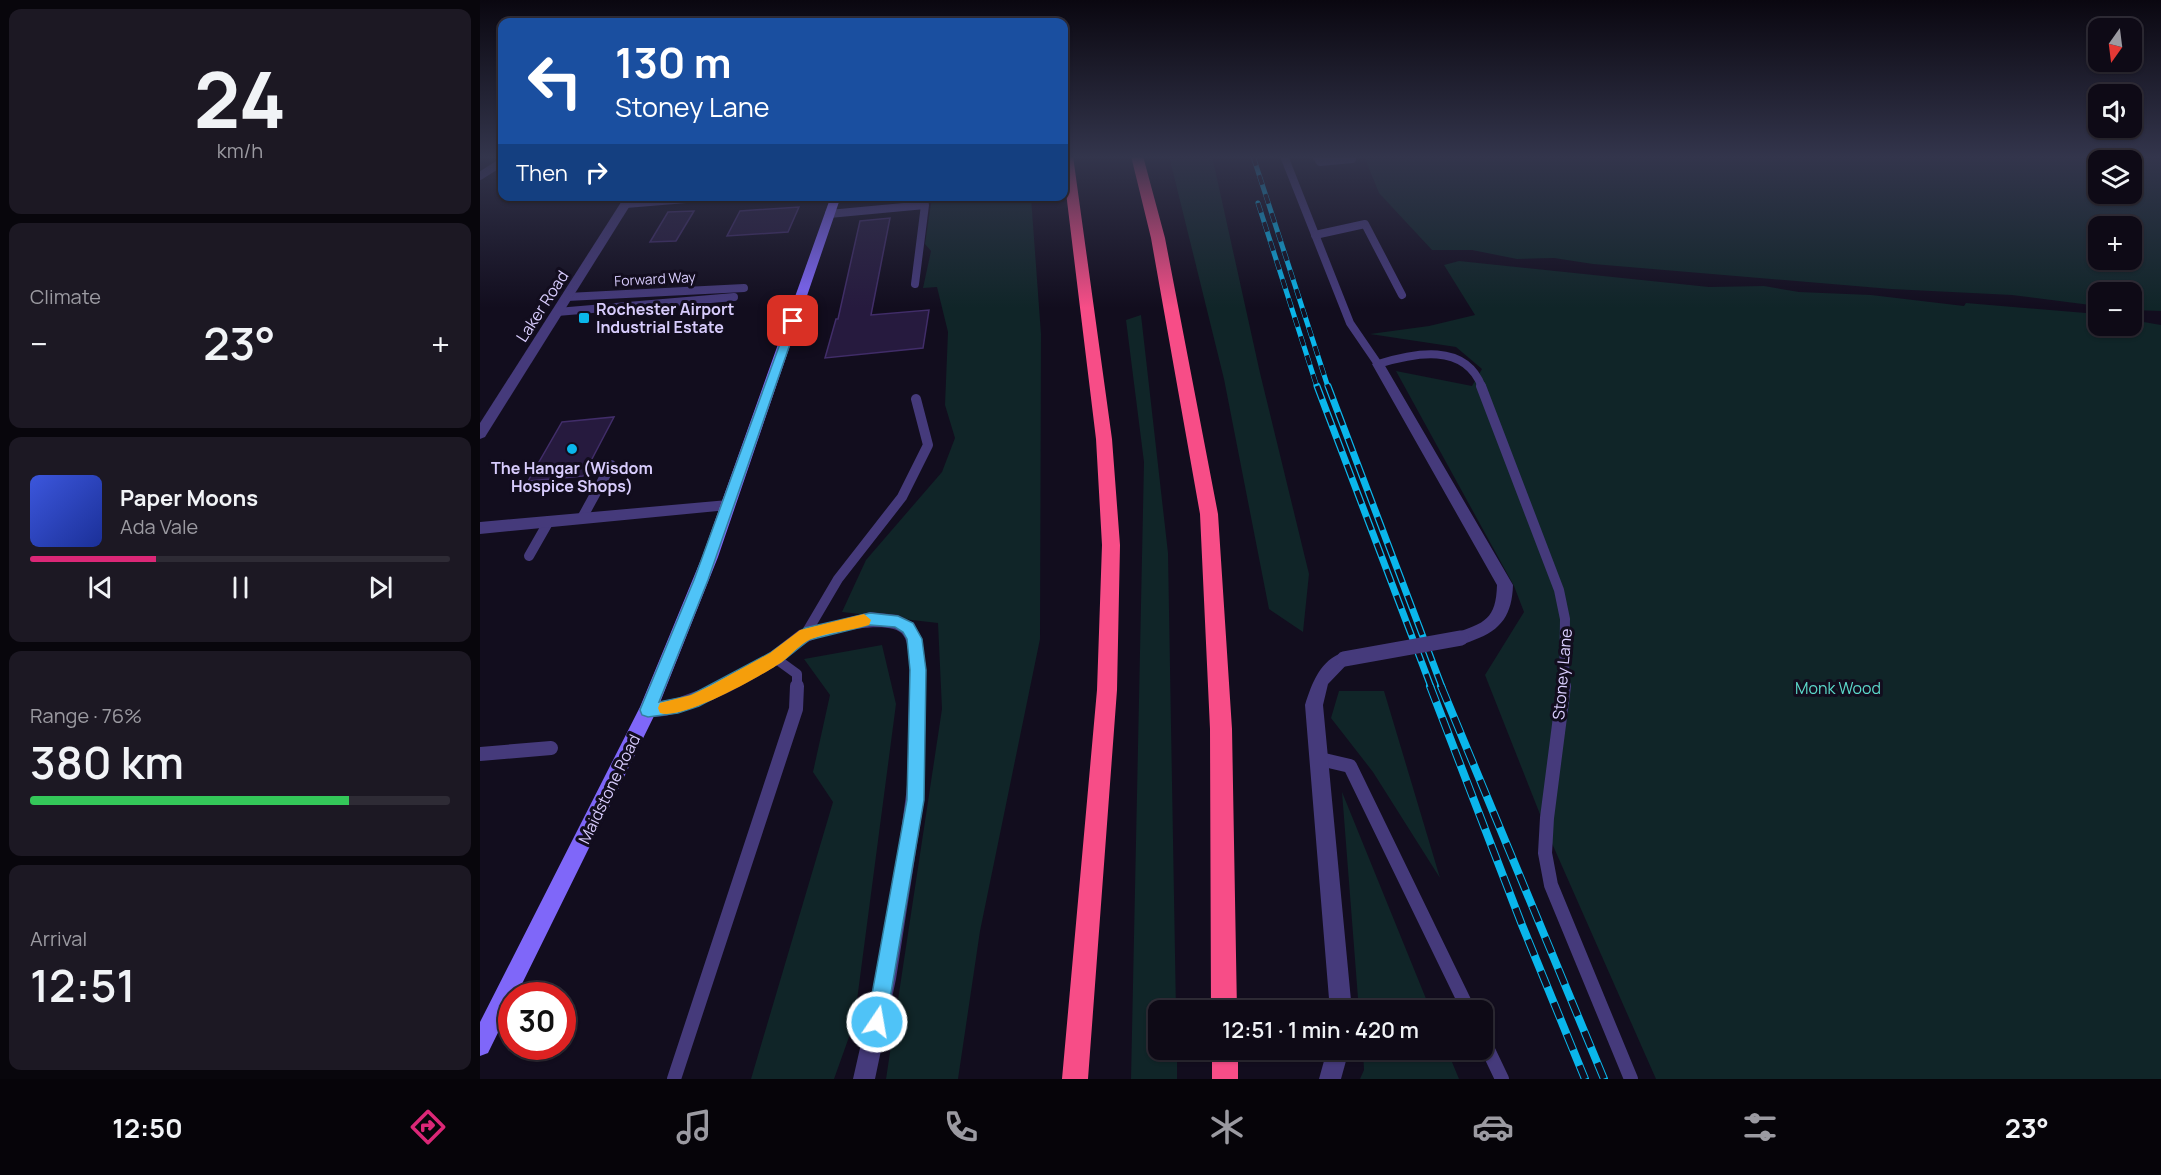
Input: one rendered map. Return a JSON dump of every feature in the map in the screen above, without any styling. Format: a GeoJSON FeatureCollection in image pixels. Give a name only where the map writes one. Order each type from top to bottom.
{"type":"FeatureCollection","features":[{"type":"Feature","properties":{"kind":"highway"},"geometry":{"type":"LineString","coordinates":[[1074,206],[1100,405],[1111,545],[1107,690],[1076,1079]]}},
{"type":"Feature","properties":{"kind":"highway"},"geometry":{"type":"LineString","coordinates":[[1150,206],[1184,368],[1209,514],[1221,729],[1224,1000]]}},
{"type":"Feature","properties":{"kind":"highway"},"geometry":{"type":"LineString","coordinates":[[1225,1060],[1225,1079]]}},
{"type":"Feature","properties":{"kind":"main road","name":"Maidstone Road"},"geometry":{"type":"LineString","coordinates":[[480,1045],[648,710],[693,602],[833,206]]}},
{"type":"Feature","properties":{"kind":"street","name":"Laker Road"},"geometry":{"type":"LineString","coordinates":[[480,434],[624,206]]}},
{"type":"Feature","properties":{"kind":"street"},"geometry":{"type":"LineString","coordinates":[[1340,1000],[1314,705],[1321,680],[1344,659],[1461,638],[1484,630],[1500,620],[1505,602],[1505,585],[1378,364]]}},
{"type":"Feature","properties":{"kind":"street"},"geometry":{"type":"LineString","coordinates":[[480,528],[728,505]]}},
{"type":"Feature","properties":{"kind":"street"},"geometry":{"type":"LineString","coordinates":[[648,710],[678,706],[693,701],[775,658],[805,635],[870,619],[898,622],[908,628],[914,639],[918,670],[915,800],[886,979],[864,1079]]}},
{"type":"Feature","properties":{"kind":"street"},"geometry":{"type":"LineString","coordinates":[[1330,1079],[1335,1060]]}},
{"type":"Feature","properties":{"kind":"lane"},"geometry":{"type":"LineString","coordinates":[[830,214],[911,206]]}},
{"type":"Feature","properties":{"kind":"lane"},"geometry":{"type":"LineString","coordinates":[[915,284],[925,206]]}},
{"type":"Feature","properties":{"kind":"lane"},"geometry":{"type":"LineString","coordinates":[[1304,206],[1350,323],[1378,364]]}},
{"type":"Feature","properties":{"kind":"lane"},"geometry":{"type":"LineString","coordinates":[[1315,235],[1365,224],[1402,295]]}},
{"type":"Feature","properties":{"kind":"lane","name":"Forward Way"},"geometry":{"type":"LineString","coordinates":[[567,297],[744,288]]}},
{"type":"Feature","properties":{"kind":"lane"},"geometry":{"type":"LineString","coordinates":[[557,312],[734,297]]}},
{"type":"Feature","properties":{"kind":"lane","name":"Stoney Lane"},"geometry":{"type":"LineString","coordinates":[[1378,364],[1423,352],[1438,352],[1454,356],[1477,375],[1559,590],[1566,616],[1566,656],[1545,850],[1551,885],[1631,1079]]}},
{"type":"Feature","properties":{"kind":"lane"},"geometry":{"type":"LineString","coordinates":[[805,635],[838,579],[902,497],[928,445],[916,399]]}},
{"type":"Feature","properties":{"kind":"lane"},"geometry":{"type":"LineString","coordinates":[[582,518],[611,465]]}},
{"type":"Feature","properties":{"kind":"lane"},"geometry":{"type":"LineString","coordinates":[[529,556],[549,521]]}},
{"type":"Feature","properties":{"kind":"lane"},"geometry":{"type":"LineString","coordinates":[[674,1079],[796,709],[797,674],[775,658]]}},
{"type":"Feature","properties":{"kind":"lane"},"geometry":{"type":"LineString","coordinates":[[480,753],[550,748]]}},
{"type":"Feature","properties":{"kind":"lane"},"geometry":{"type":"LineString","coordinates":[[1320,759],[1350,766],[1464,1000]]}},
{"type":"Feature","properties":{"kind":"lane"},"geometry":{"type":"LineString","coordinates":[[1493,1060],[1502,1079]]}},
{"type":"Feature","properties":{"kind":"green space"},"geometry":{"type":"Polygon","coordinates":[[[931,206],[1032,206],[1041,334],[1040,639],[980,931],[958,1079],[886,1079],[942,709],[938,623],[842,612],[866,560],[942,472],[955,438],[945,405],[948,332],[937,287],[923,288],[931,251],[925,244],[931,206]]]}},
{"type":"Feature","properties":{"kind":"green space"},"geometry":{"type":"Polygon","coordinates":[[[1181,206],[1223,206],[1260,373],[1309,574],[1303,632],[1269,609],[1224,379],[1181,206]]]}},
{"type":"Feature","properties":{"kind":"green space"},"geometry":{"type":"Polygon","coordinates":[[[1391,206],[2161,206],[2161,311],[2142,310],[2142,282],[2088,282],[2088,305],[2012,295],[1891,289],[1593,264],[1554,258],[1517,259],[1472,250],[1432,250],[1391,206]]]}},
{"type":"Feature","properties":{"kind":"green space","name":"Monk Wood"},"geometry":{"type":"Polygon","coordinates":[[[1459,261],[1709,287],[1764,286],[1799,292],[1871,295],[1964,306],[1966,303],[2088,313],[2088,336],[2142,336],[2142,322],[2161,325],[2161,1079],[1656,1079],[1547,832],[1485,675],[1524,612],[1514,586],[1396,371],[1472,386],[1482,369],[1456,347],[1370,334],[1429,326],[1475,315],[1444,265],[1459,261]]]}},
{"type":"Feature","properties":{"kind":"green space"},"geometry":{"type":"Polygon","coordinates":[[[1141,315],[1168,553],[1176,1000],[1148,1000],[1148,1060],[1177,1060],[1177,1079],[1131,1079],[1144,462],[1126,320],[1141,315]]]}},
{"type":"Feature","properties":{"kind":"green space"},"geometry":{"type":"Polygon","coordinates":[[[882,645],[896,704],[854,1023],[834,1079],[751,1079],[833,802],[813,772],[830,695],[804,659],[882,645]]]}},
{"type":"Feature","properties":{"kind":"green space"},"geometry":{"type":"Polygon","coordinates":[[[1339,691],[1384,691],[1440,878],[1373,772],[1331,718],[1339,691]]]}},
{"type":"Feature","properties":{"kind":"green space"},"geometry":{"type":"Polygon","coordinates":[[[1342,792],[1427,1000],[1358,1000],[1342,792]]]}},
{"type":"Feature","properties":{"kind":"green space"},"geometry":{"type":"Polygon","coordinates":[[[1364,1060],[1451,1060],[1459,1079],[1360,1079],[1364,1070],[1364,1060]]]}},
{"type":"Feature","properties":{"kind":"building"},"geometry":{"type":"Polygon","coordinates":[[[799,207],[788,232],[727,236],[740,211],[799,207]]]}},
{"type":"Feature","properties":{"kind":"building"},"geometry":{"type":"Polygon","coordinates":[[[694,211],[676,241],[650,242],[668,212],[694,211]]]}},
{"type":"Feature","properties":{"kind":"building"},"geometry":{"type":"Polygon","coordinates":[[[890,218],[871,315],[929,310],[923,348],[825,358],[836,319],[838,319],[860,221],[890,218]]]}},
{"type":"Feature","properties":{"kind":"building","name":"The Hangar (Wisdom Hospice Shops)"},"geometry":{"type":"Polygon","coordinates":[[[614,417],[583,476],[528,481],[562,422],[614,417]]]}},
{"type":"Feature","properties":{"kind":"railway"},"geometry":{"type":"LineString","coordinates":[[1259,206],[1317,387]]}},
{"type":"Feature","properties":{"kind":"railway"},"geometry":{"type":"LineString","coordinates":[[1269,206],[1328,387]]}},
{"type":"Feature","properties":{"kind":"railway"},"geometry":{"type":"LineString","coordinates":[[1317,386],[1431,687]]}},
{"type":"Feature","properties":{"kind":"railway"},"geometry":{"type":"LineString","coordinates":[[1328,386],[1442,687]]}},
{"type":"Feature","properties":{"kind":"railway"},"geometry":{"type":"LineString","coordinates":[[1430,686],[1522,925],[1585,1079]]}},
{"type":"Feature","properties":{"kind":"railway"},"geometry":{"type":"LineString","coordinates":[[1441,686],[1604,1079]]}},
{"type":"Feature","properties":{"kind":"slow traffic"},"geometry":{"type":"LineString","coordinates":[[666,708],[693,701],[716,690],[775,658],[805,635],[864,620]]}},
{"type":"Feature","properties":{"kind":"place","name":"Rochester Airport Industrial Estate"},"geometry":{"type":"Point","coordinates":[584,318]}},
{"type":"Feature","properties":{"kind":"place","name":"The Hangar (Wisdom Hospice Shops)"},"geometry":{"type":"Point","coordinates":[572,449]}},
{"type":"Feature","properties":{"kind":"route"},"geometry":{"type":"LineString","coordinates":[[793,321],[693,602],[648,710],[678,706],[693,701],[775,658],[805,635],[870,619],[898,622],[908,628],[914,639],[918,670],[915,800],[877,1022]]}}]}
